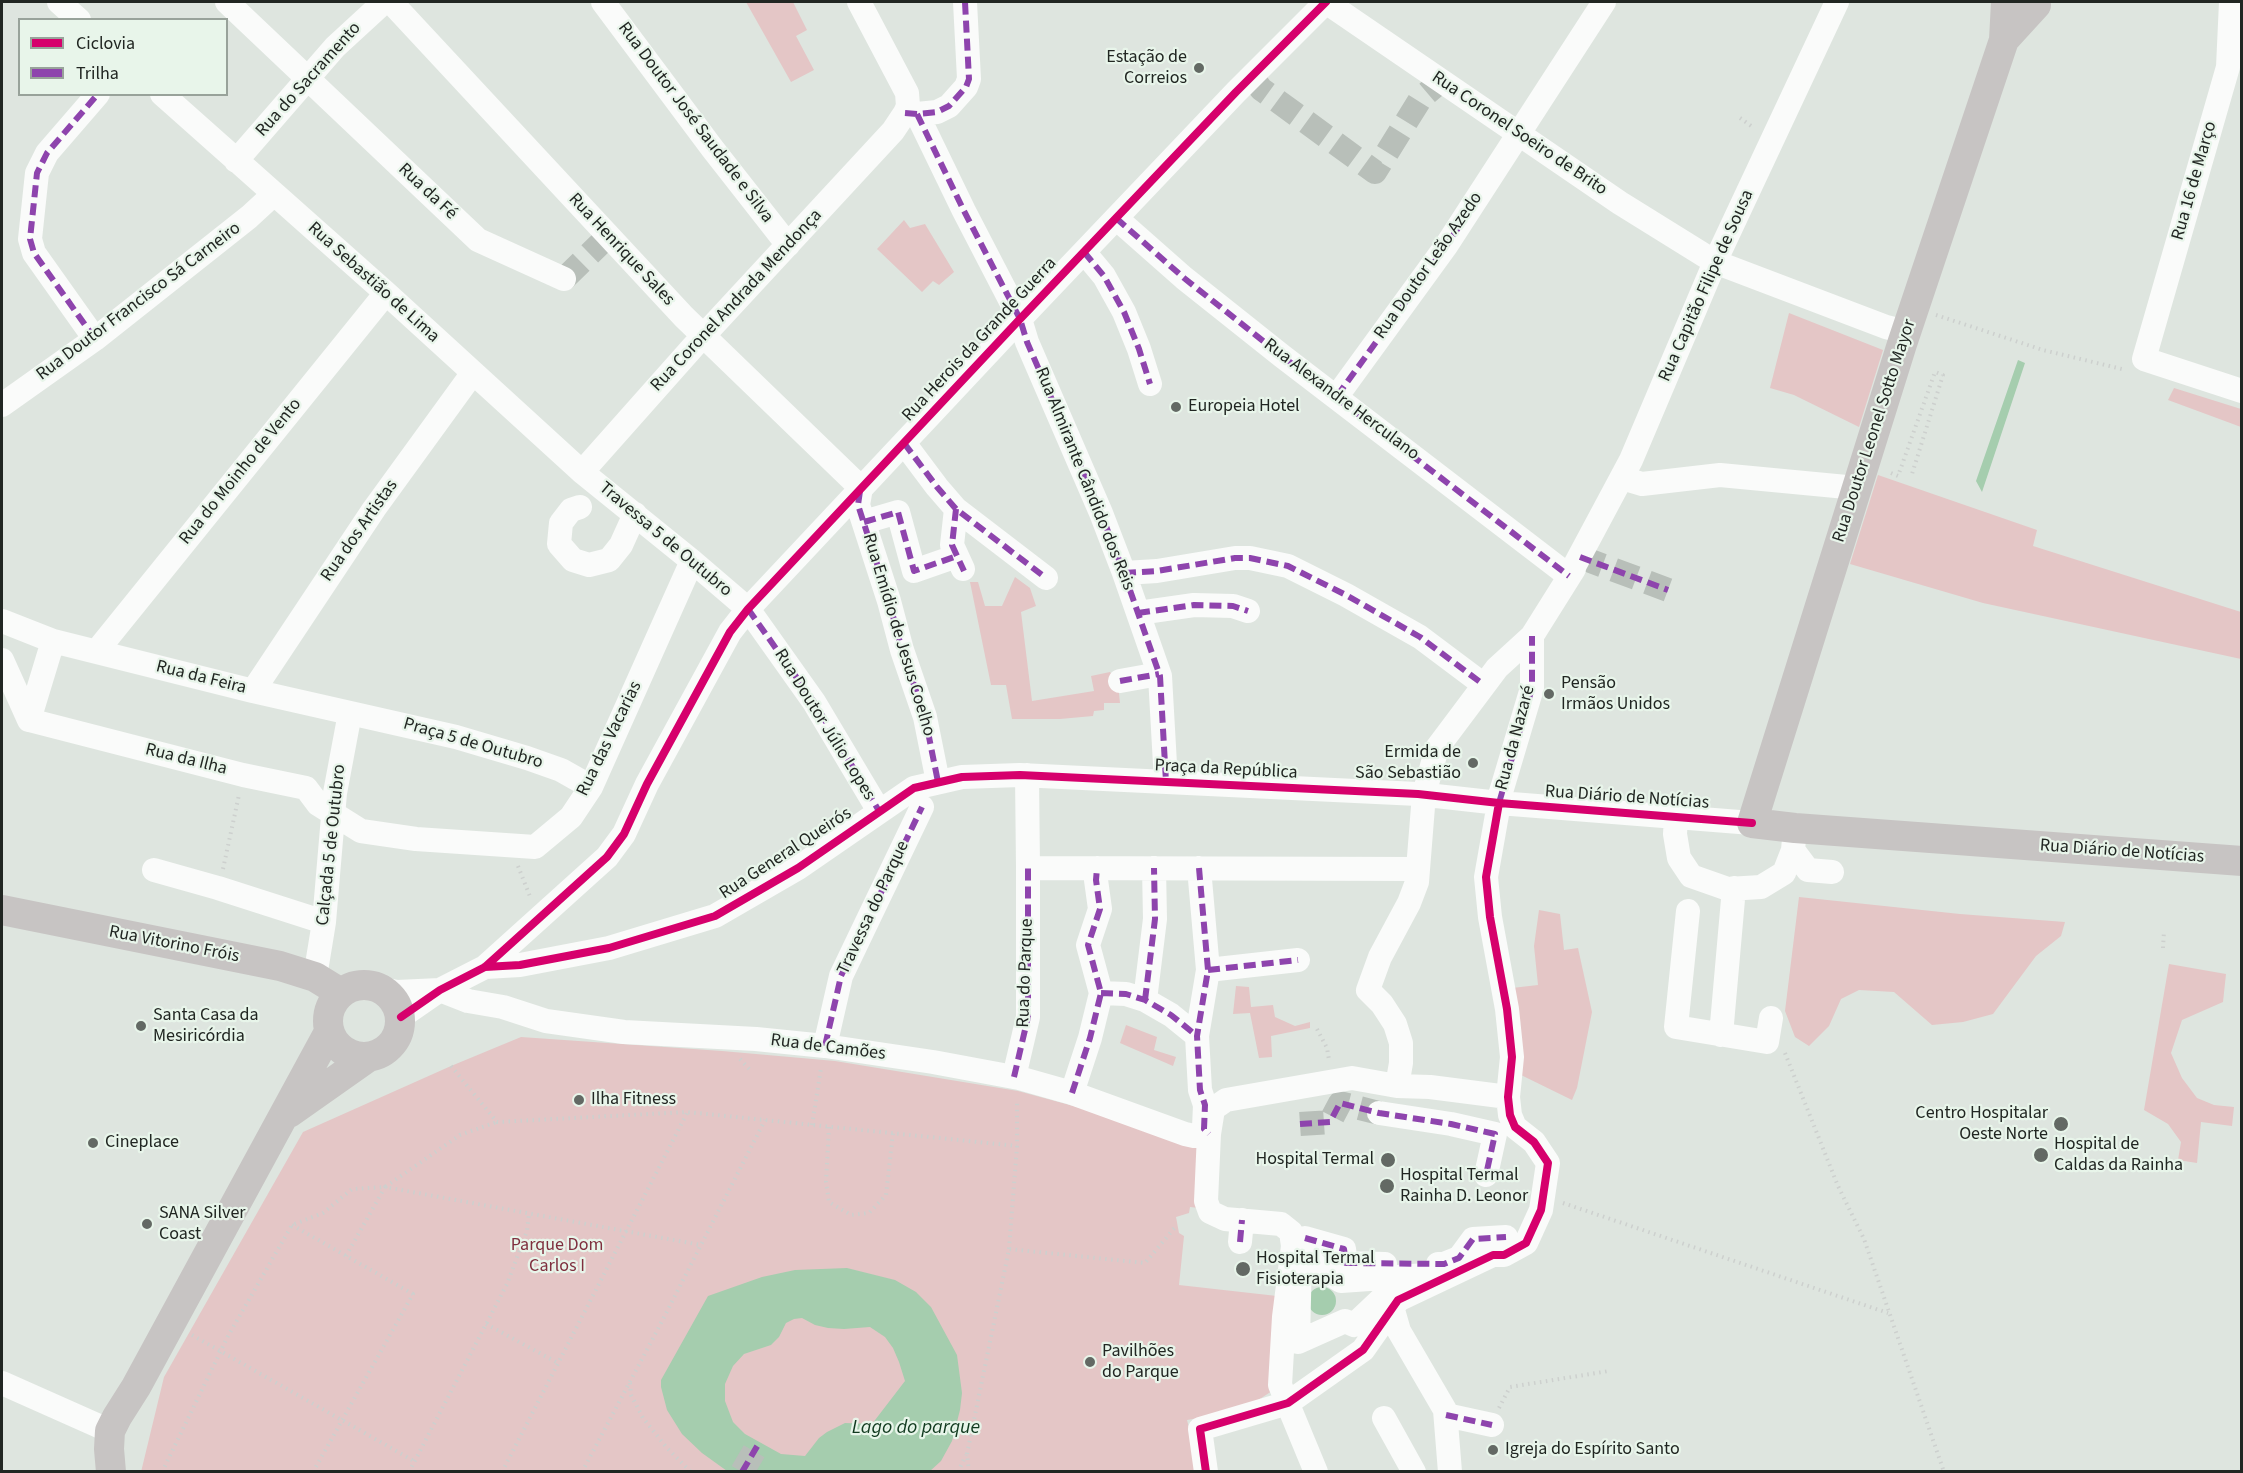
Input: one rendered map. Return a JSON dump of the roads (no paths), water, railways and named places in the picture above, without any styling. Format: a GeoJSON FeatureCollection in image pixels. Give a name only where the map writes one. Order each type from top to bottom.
{"type":"FeatureCollection","features":[{"type":"Feature","properties":{"kind":"main road","name":"Rua Doutor Leonel Sotto Mayor"},"geometry":{"type":"LineString","coordinates":[[1752,823],[1906,332],[2004,40],[2006,2]]}},
{"type":"Feature","properties":{"kind":"main road","name":"Rua Doutor Leonel Sotto Mayor"},"geometry":{"type":"LineString","coordinates":[[2004,40],[2031,3]]}},
{"type":"Feature","properties":{"kind":"main road","name":"Rua Diário de Notícias"},"geometry":{"type":"LineString","coordinates":[[1752,823],[1794,839],[2241,861]]}},
{"type":"Feature","properties":{"kind":"main road","name":"Rua Vitorino Fróis"},"geometry":{"type":"LineString","coordinates":[[2,910],[280,966],[315,977],[341,993]]}},
{"type":"Feature","properties":{"kind":"main road"},"geometry":{"type":"LineString","coordinates":[[111,1472],[110,1431],[329,1032],[330,1010],[341,993],[361,985],[382,989],[398,1006],[401,1027],[393,1044],[377,1056],[367,1058],[344,1051],[335,1043],[329,1032]]}},
{"type":"Feature","properties":{"kind":"main road"},"geometry":{"type":"LineString","coordinates":[[282,1118],[367,1058]]}},
{"type":"Feature","properties":{"kind":"main road"},"geometry":{"type":"LineString","coordinates":[[115,1472],[127,1438],[136,1387]]}},
{"type":"Feature","properties":{"kind":"street"},"geometry":{"type":"LineString","coordinates":[[59,2],[77,18]]}},
{"type":"Feature","properties":{"kind":"street","name":"Rua da Fé"},"geometry":{"type":"LineString","coordinates":[[227,2],[478,240],[564,279]]}},
{"type":"Feature","properties":{"kind":"street","name":"Rua do Sacramento"},"geometry":{"type":"LineString","coordinates":[[236,161],[335,47],[384,2]]}},
{"type":"Feature","properties":{"kind":"street","name":"Rua Henrique Sales"},"geometry":{"type":"LineString","coordinates":[[391,2],[703,336],[861,488]]}},
{"type":"Feature","properties":{"kind":"street","name":"Rua Doutor José Saudade e Silva"},"geometry":{"type":"LineString","coordinates":[[603,2],[788,245]]}},
{"type":"Feature","properties":{"kind":"street"},"geometry":{"type":"LineString","coordinates":[[859,2],[907,93],[908,106],[905,120],[937,112],[949,106],[966,87],[969,79],[964,2]]}},
{"type":"Feature","properties":{"kind":"street","name":"Rua Coronel Soeiro de Brito"},"geometry":{"type":"LineString","coordinates":[[1326,2],[1658,228],[1715,262],[1886,327],[1906,332]]}},
{"type":"Feature","properties":{"kind":"street","name":"Rua Herois da Grande Guerra"},"geometry":{"type":"LineString","coordinates":[[485,967],[607,857],[624,834],[647,784],[692,700],[730,632],[748,609],[1116,218],[1326,2]]}},
{"type":"Feature","properties":{"kind":"street","name":"Rua Doutor Leão Azedo"},"geometry":{"type":"LineString","coordinates":[[1336,396],[1446,246],[1604,2]]}},
{"type":"Feature","properties":{"kind":"street","name":"Rua Capitão Filipe de Sousa"},"geometry":{"type":"LineString","coordinates":[[1424,794],[1437,748],[1497,668],[1532,636],[1571,572],[1622,478],[1715,262],[1837,2]]}},
{"type":"Feature","properties":{"kind":"street","name":"Rua 16 de Março"},"geometry":{"type":"LineString","coordinates":[[2231,2],[2228,67],[2135,364],[2241,391]]}},
{"type":"Feature","properties":{"kind":"street"},"geometry":{"type":"LineString","coordinates":[[95,339],[34,253],[30,239],[37,173],[47,153],[96,96]]}},
{"type":"Feature","properties":{"kind":"street","name":"Rua Sebastião de Lima"},"geometry":{"type":"LineString","coordinates":[[164,96],[386,293],[472,374],[582,472]]}},
{"type":"Feature","properties":{"kind":"street","name":"Rua Coronel Andrada Mendonça"},"geometry":{"type":"LineString","coordinates":[[582,472],[703,336],[905,120]]}},
{"type":"Feature","properties":{"kind":"street","name":"Rua Almirante Cândido dos Reis"},"geometry":{"type":"LineString","coordinates":[[905,120],[964,212],[1020,319],[1027,342],[1101,513],[1160,674],[1166,782]]}},
{"type":"Feature","properties":{"kind":"street","name":"Rua Doutor Francisco Sá Carneiro"},"geometry":{"type":"LineString","coordinates":[[2,405],[95,339],[274,195]]}},
{"type":"Feature","properties":{"kind":"street","name":"Rua Alexandre Herculano"},"geometry":{"type":"LineString","coordinates":[[1116,218],[1184,278],[1282,356],[1571,572]]}},
{"type":"Feature","properties":{"kind":"street"},"geometry":{"type":"LineString","coordinates":[[1084,252],[1104,276],[1124,312],[1150,384]]}},
{"type":"Feature","properties":{"kind":"street","name":"Rua do Moinho de Vento"},"geometry":{"type":"LineString","coordinates":[[96,652],[386,293]]}},
{"type":"Feature","properties":{"kind":"street","name":"Rua dos Artistas"},"geometry":{"type":"LineString","coordinates":[[253,691],[374,509],[472,374]]}},
{"type":"Feature","properties":{"kind":"street"},"geometry":{"type":"LineString","coordinates":[[904,443],[956,509],[1046,578]]}},
{"type":"Feature","properties":{"kind":"street","name":"Travessa 5 de Outubro"},"geometry":{"type":"LineString","coordinates":[[582,472],[748,609]]}},
{"type":"Feature","properties":{"kind":"street"},"geometry":{"type":"LineString","coordinates":[[1622,478],[1642,484],[1720,475],[1857,488]]}},
{"type":"Feature","properties":{"kind":"street","name":"Rua Emídio de Jesus Coelho"},"geometry":{"type":"LineString","coordinates":[[861,488],[858,505],[925,717],[938,782]]}},
{"type":"Feature","properties":{"kind":"street"},"geometry":{"type":"LineString","coordinates":[[580,511],[572,528],[572,537],[579,550],[591,554],[602,550],[610,540],[621,515],[628,509]]}},
{"type":"Feature","properties":{"kind":"street"},"geometry":{"type":"LineString","coordinates":[[864,522],[898,512],[914,571],[960,564],[952,545],[956,509]]}},
{"type":"Feature","properties":{"kind":"street"},"geometry":{"type":"LineString","coordinates":[[1124,573],[1157,571],[1235,558],[1250,558],[1288,566],[1346,595],[1420,638],[1484,685]]}},
{"type":"Feature","properties":{"kind":"street","name":"Rua das Vacarias"},"geometry":{"type":"LineString","coordinates":[[334,814],[362,831],[416,839],[535,847],[571,817],[591,787],[692,561]]}},
{"type":"Feature","properties":{"kind":"street"},"geometry":{"type":"LineString","coordinates":[[1138,613],[1194,605],[1233,606],[1248,611]]}},
{"type":"Feature","properties":{"kind":"street","name":"Rua Doutor Júlio Lopes"},"geometry":{"type":"LineString","coordinates":[[748,609],[814,702],[879,811]]}},
{"type":"Feature","properties":{"kind":"street","name":"Rua da Feira"},"geometry":{"type":"LineString","coordinates":[[2,621],[53,641],[350,713]]}},
{"type":"Feature","properties":{"kind":"street","name":"Rua da Nazaré"},"geometry":{"type":"LineString","coordinates":[[1393,1310],[1398,1300],[1493,1255],[1504,1255],[1527,1243],[1541,1210],[1548,1163],[1534,1142],[1515,1127],[1509,1115],[1511,1047],[1507,1009],[1490,917],[1486,877],[1499,803],[1532,688],[1532,636]]}},
{"type":"Feature","properties":{"kind":"street"},"geometry":{"type":"LineString","coordinates":[[28,720],[53,641]]}},
{"type":"Feature","properties":{"kind":"street"},"geometry":{"type":"LineString","coordinates":[[2,660],[28,720]]}},
{"type":"Feature","properties":{"kind":"street"},"geometry":{"type":"LineString","coordinates":[[1120,681],[1160,674]]}},
{"type":"Feature","properties":{"kind":"street","name":"Praça 5 de Outubro"},"geometry":{"type":"LineString","coordinates":[[350,713],[456,737],[527,758],[561,770],[591,787]]}},
{"type":"Feature","properties":{"kind":"street","name":"Calçada 5 de Outubro"},"geometry":{"type":"LineString","coordinates":[[315,977],[324,922],[335,793],[350,713]]}},
{"type":"Feature","properties":{"kind":"street","name":"Rua da Ilha"},"geometry":{"type":"LineString","coordinates":[[28,720],[243,775],[306,788],[318,804],[334,814]]}},
{"type":"Feature","properties":{"kind":"street","name":"Rua General Queirós"},"geometry":{"type":"LineString","coordinates":[[485,967],[520,964],[609,948],[715,916],[798,868],[914,788],[962,777],[991,774],[1027,776]]}},
{"type":"Feature","properties":{"kind":"street"},"geometry":{"type":"LineString","coordinates":[[1027,776],[1028,868],[1418,868]]}},
{"type":"Feature","properties":{"kind":"street","name":"Praça da República"},"geometry":{"type":"LineString","coordinates":[[1027,776],[1424,794],[1499,803]]}},
{"type":"Feature","properties":{"kind":"street"},"geometry":{"type":"LineString","coordinates":[[1388,1084],[1401,1063],[1401,1043],[1395,1024],[1382,1004],[1368,990],[1380,957],[1409,903],[1417,882],[1424,794]]}},
{"type":"Feature","properties":{"kind":"street","name":"Rua Diário de Notícias"},"geometry":{"type":"LineString","coordinates":[[1499,803],[1752,823]]}},
{"type":"Feature","properties":{"kind":"street","name":"Travessa do Parque"},"geometry":{"type":"LineString","coordinates":[[823,1054],[841,976],[922,807]]}},
{"type":"Feature","properties":{"kind":"street"},"geometry":{"type":"LineString","coordinates":[[1676,817],[1675,834],[1679,858],[1691,876],[1728,889],[1761,887],[1784,873],[1794,839]]}},
{"type":"Feature","properties":{"kind":"street"},"geometry":{"type":"LineString","coordinates":[[1794,839],[1808,870],[1832,872]]}},
{"type":"Feature","properties":{"kind":"street","name":"Rua do Parque"},"geometry":{"type":"LineString","coordinates":[[1016,1084],[1028,1017],[1028,868]]}},
{"type":"Feature","properties":{"kind":"street"},"geometry":{"type":"LineString","coordinates":[[1072,1093],[1090,1038],[1101,993],[1088,945],[1100,909],[1096,880],[1097,868]]}},
{"type":"Feature","properties":{"kind":"street"},"geometry":{"type":"LineString","coordinates":[[1145,1000],[1155,919],[1154,868]]}},
{"type":"Feature","properties":{"kind":"street"},"geometry":{"type":"LineString","coordinates":[[1199,868],[1208,970],[1197,1036],[1200,1090],[1204,1105],[1204,1129],[1209,1134]]}},
{"type":"Feature","properties":{"kind":"street"},"geometry":{"type":"LineString","coordinates":[[154,870],[324,922]]}},
{"type":"Feature","properties":{"kind":"street"},"geometry":{"type":"LineString","coordinates":[[1721,1035],[1734,888]]}},
{"type":"Feature","properties":{"kind":"street"},"geometry":{"type":"LineString","coordinates":[[1688,911],[1676,1027],[1767,1042],[1771,1018]]}},
{"type":"Feature","properties":{"kind":"street"},"geometry":{"type":"LineString","coordinates":[[1208,970],[1298,960]]}},
{"type":"Feature","properties":{"kind":"street"},"geometry":{"type":"LineString","coordinates":[[401,1017],[440,990],[485,967]]}},
{"type":"Feature","properties":{"kind":"street"},"geometry":{"type":"LineString","coordinates":[[382,989],[397,992],[440,990]]}},
{"type":"Feature","properties":{"kind":"street","name":"Rua de Camões"},"geometry":{"type":"LineString","coordinates":[[440,990],[468,1001],[503,1007],[546,1021],[624,1032],[756,1039],[823,1054],[933,1062],[1016,1084],[1072,1093],[1185,1134],[1194,1136],[1209,1134]]}},
{"type":"Feature","properties":{"kind":"street"},"geometry":{"type":"LineString","coordinates":[[1101,993],[1126,994],[1145,1000],[1197,1036]]}},
{"type":"Feature","properties":{"kind":"street"},"geometry":{"type":"LineString","coordinates":[[1300,1247],[1298,1342],[1345,1321],[1354,1325],[1390,1291],[1425,1275],[1341,1281],[1300,1247],[1291,1232],[1281,1224],[1241,1231],[1225,1219],[1210,1212],[1206,1201],[1209,1134],[1213,1109],[1226,1100],[1352,1078],[1388,1084],[1508,1096]]}},
{"type":"Feature","properties":{"kind":"street"},"geometry":{"type":"LineString","coordinates":[[1379,1113],[1451,1124],[1495,1134],[1486,1175]]}},
{"type":"Feature","properties":{"kind":"street"},"geometry":{"type":"LineString","coordinates":[[1300,1247],[1344,1249],[1346,1263],[1444,1264],[1459,1258],[1473,1239],[1506,1237]]}},
{"type":"Feature","properties":{"kind":"street"},"geometry":{"type":"LineString","coordinates":[[1300,1247],[1284,1317],[1280,1384],[1316,1472]]}},
{"type":"Feature","properties":{"kind":"street"},"geometry":{"type":"LineString","coordinates":[[1206,1472],[1200,1429],[1288,1402],[1363,1350],[1377,1328],[1393,1310]]}},
{"type":"Feature","properties":{"kind":"street"},"geometry":{"type":"LineString","coordinates":[[1393,1310],[1399,1331],[1445,1410],[1450,1469]]}},
{"type":"Feature","properties":{"kind":"street"},"geometry":{"type":"LineString","coordinates":[[2,1383],[110,1431]]}},
{"type":"Feature","properties":{"kind":"street"},"geometry":{"type":"LineString","coordinates":[[1446,1415],[1492,1425]]}},
{"type":"Feature","properties":{"kind":"street"},"geometry":{"type":"LineString","coordinates":[[1384,1418],[1414,1472]]}},
{"type":"Feature","properties":{"kind":"water"},"geometry":{"type":"Polygon","coordinates":[[[2018,360],[2025,363],[1982,492],[1976,481],[2018,360]]]}},
{"type":"Feature","properties":{"kind":"water","name":"Lago do parque"},"geometry":{"type":"Polygon","coordinates":[[[847,1268],[895,1280],[916,1292],[931,1307],[957,1355],[962,1393],[952,1441],[941,1461],[929,1472],[727,1471],[702,1453],[682,1434],[667,1410],[661,1380],[708,1296],[762,1277],[795,1270],[847,1268]],[[802,1318],[786,1323],[779,1337],[771,1345],[744,1354],[733,1366],[725,1384],[725,1401],[733,1422],[745,1434],[781,1454],[805,1456],[819,1438],[845,1423],[872,1424],[905,1381],[893,1348],[885,1337],[870,1327],[828,1328],[815,1325],[802,1318]]]}},
{"type":"Feature","properties":{"kind":"water"},"geometry":{"type":"Polygon","coordinates":[[[1322,1287],[1332,1291],[1336,1301],[1332,1311],[1322,1315],[1312,1311],[1308,1301],[1312,1291],[1322,1287]]]}},
{"type":"Feature","properties":{"kind":"tunnel"},"geometry":{"type":"LineString","coordinates":[[1252,76],[1261,89],[1375,172],[1421,98],[1441,81]]}},
{"type":"Feature","properties":{"kind":"tunnel"},"geometry":{"type":"LineString","coordinates":[[564,279],[608,236]]}},
{"type":"Feature","properties":{"kind":"tunnel"},"geometry":{"type":"LineString","coordinates":[[1580,557],[1668,590]]}},
{"type":"Feature","properties":{"kind":"tunnel"},"geometry":{"type":"LineString","coordinates":[[1300,1124],[1330,1122],[1340,1103],[1379,1113]]}},
{"type":"Feature","properties":{"kind":"tunnel"},"geometry":{"type":"LineString","coordinates":[[742,1472],[759,1443]]}},
{"type":"Feature","properties":{"kind":"place","name":"Estação de Correios"},"geometry":{"type":"Point","coordinates":[1199,68]}},
{"type":"Feature","properties":{"kind":"place","name":"Europeia Hotel"},"geometry":{"type":"Point","coordinates":[1176,407]}},
{"type":"Feature","properties":{"kind":"place","name":"Pensão Irmãos Unidos"},"geometry":{"type":"Point","coordinates":[1549,694]}},
{"type":"Feature","properties":{"kind":"place","name":"Ermida de São Sebastião"},"geometry":{"type":"Point","coordinates":[1473,763]}},
{"type":"Feature","properties":{"kind":"place","name":"Santa Casa da Mesiricórdia"},"geometry":{"type":"Point","coordinates":[141,1026]}},
{"type":"Feature","properties":{"kind":"place","name":"Ilha Fitness"},"geometry":{"type":"Point","coordinates":[579,1100]}},
{"type":"Feature","properties":{"kind":"place","name":"Centro Hospitalar Oeste Norte"},"geometry":{"type":"Point","coordinates":[2061,1124]}},
{"type":"Feature","properties":{"kind":"place","name":"Cineplace"},"geometry":{"type":"Point","coordinates":[93,1143]}},
{"type":"Feature","properties":{"kind":"place","name":"Hospital de Caldas da Rainha"},"geometry":{"type":"Point","coordinates":[2041,1155]}},
{"type":"Feature","properties":{"kind":"place","name":"Hospital Termal"},"geometry":{"type":"Point","coordinates":[1388,1160]}},
{"type":"Feature","properties":{"kind":"place","name":"Hospital Termal Rainha D. Leonor"},"geometry":{"type":"Point","coordinates":[1387,1186]}},
{"type":"Feature","properties":{"kind":"place","name":"SANA Silver Coast"},"geometry":{"type":"Point","coordinates":[147,1224]}},
{"type":"Feature","properties":{"kind":"place","name":"Hospital Termal Fisioterapia"},"geometry":{"type":"Point","coordinates":[1243,1269]}},
{"type":"Feature","properties":{"kind":"place","name":"Pavilhões do Parque"},"geometry":{"type":"Point","coordinates":[1090,1362]}},
{"type":"Feature","properties":{"kind":"place","name":"Igreja do Espírito Santo"},"geometry":{"type":"Point","coordinates":[1493,1450]}},
{"type":"Feature","properties":{"kind":"park label","name":"Parque Dom Carlos I"},"geometry":{"type":"Point","coordinates":[557,1256]}}]}
